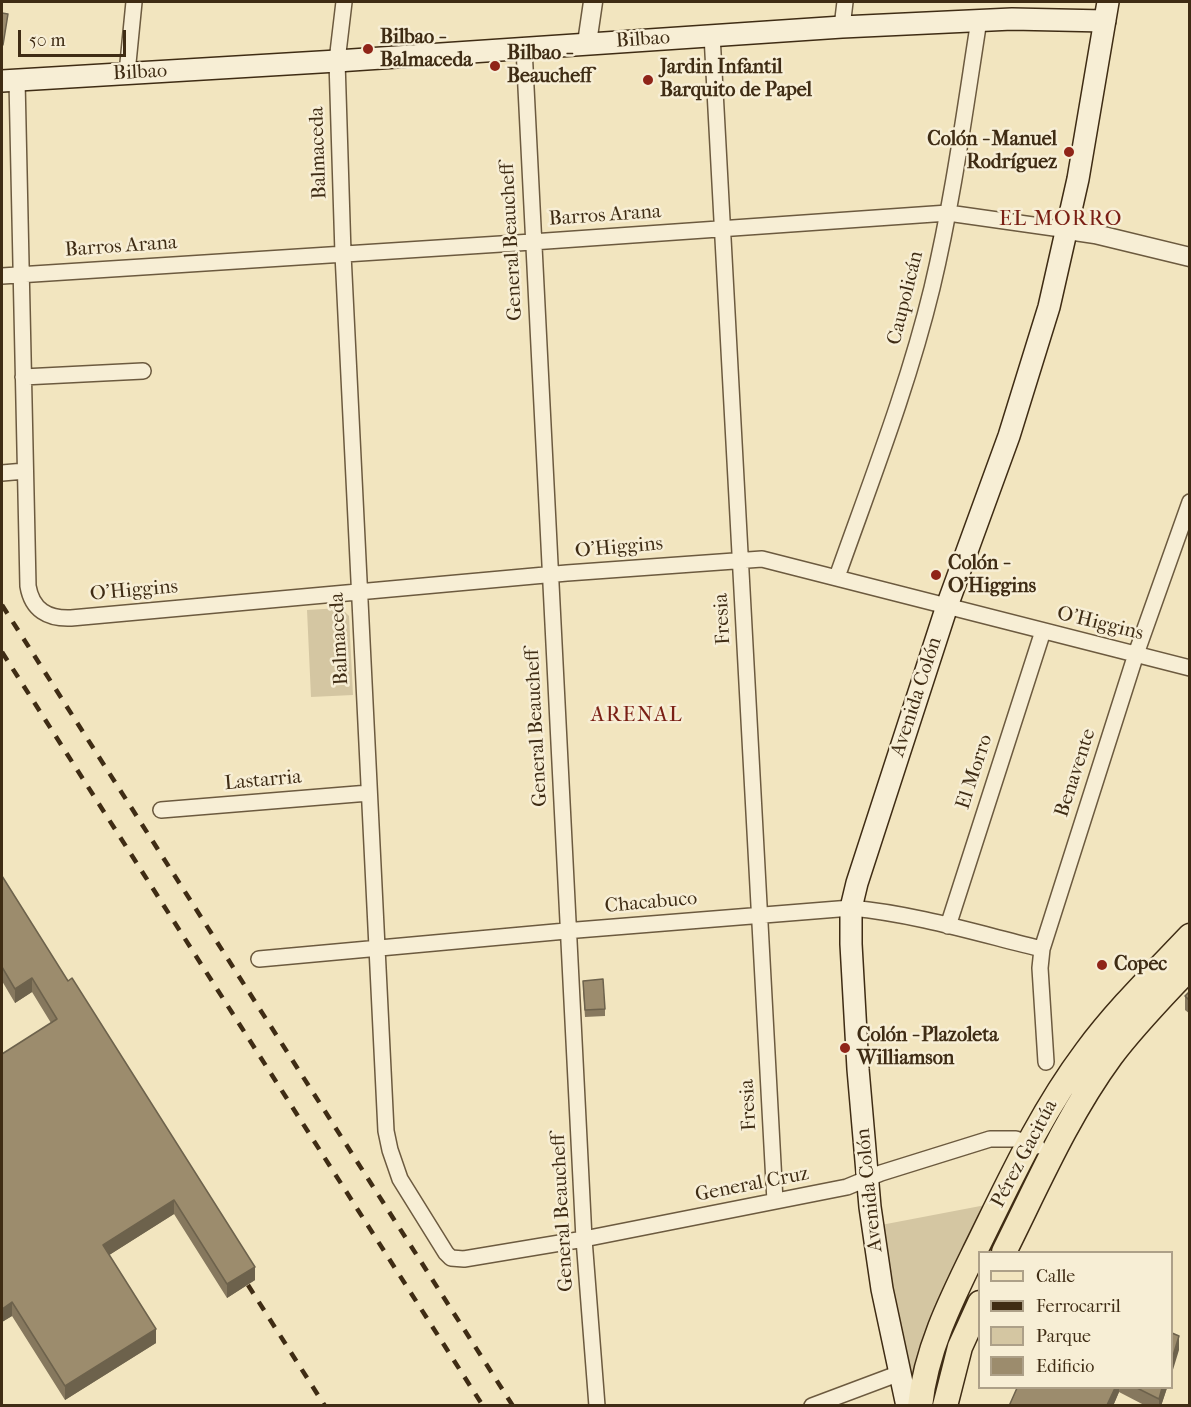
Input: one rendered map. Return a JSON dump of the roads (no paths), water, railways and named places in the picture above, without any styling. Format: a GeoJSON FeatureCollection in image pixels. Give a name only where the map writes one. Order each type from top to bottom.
{"type":"FeatureCollection","features":[{"type":"Feature","properties":{"kind":"main road","name":"Bilbao"},"geometry":{"type":"LineString","coordinates":[[9,80],[1106,11]]}},
{"type":"Feature","properties":{"kind":"main road","name":"Avenida Colón"},"geometry":{"type":"LineString","coordinates":[[907,1406],[877,1262],[866,1180],[851,944],[851,908],[857,883],[947,606],[1031,371],[1068,230],[1088,128],[1106,11]]}},
{"type":"Feature","properties":{"kind":"main road","name":"Pérez Gacitúa"},"geometry":{"type":"LineString","coordinates":[[920,1406],[923,1384],[939,1330],[956,1290],[1029,1142],[1055,1097],[1087,1051],[1110,1022],[1190,936]]}},
{"type":"Feature","properties":{"kind":"main road","name":"Pérez Gacitúa"},"geometry":{"type":"LineString","coordinates":[[1005,1251],[1084,1098],[1111,1056],[1190,967]]}},
{"type":"Feature","properties":{"kind":"main road"},"geometry":{"type":"LineString","coordinates":[[945,1406],[957,1357],[978,1308]]}},
{"type":"Feature","properties":{"kind":"street"},"geometry":{"type":"LineString","coordinates":[[127,73],[134,2]]}},
{"type":"Feature","properties":{"kind":"street","name":"Balmaceda"},"geometry":{"type":"LineString","coordinates":[[344,2],[337,61],[343,254],[376,948],[388,1142],[406,1191],[451,1258]]}},
{"type":"Feature","properties":{"kind":"street"},"geometry":{"type":"LineString","coordinates":[[587,44],[592,2]]}},
{"type":"Feature","properties":{"kind":"street"},"geometry":{"type":"LineString","coordinates":[[842,27],[845,2]]}},
{"type":"Feature","properties":{"kind":"street","name":"Caupolicán"},"geometry":{"type":"LineString","coordinates":[[837,577],[909,370],[932,289],[948,213],[980,20]]}},
{"type":"Feature","properties":{"kind":"street","name":"Fresia"},"geometry":{"type":"LineString","coordinates":[[712,35],[776,1201]]}},
{"type":"Feature","properties":{"kind":"street","name":"General Beaucheff"},"geometry":{"type":"LineString","coordinates":[[524,48],[532,243],[584,1239],[597,1406]]}},
{"type":"Feature","properties":{"kind":"street"},"geometry":{"type":"LineString","coordinates":[[2,473],[26,471],[21,275],[9,80]]}},
{"type":"Feature","properties":{"kind":"street","name":"Barros Arana"},"geometry":{"type":"LineString","coordinates":[[2,276],[532,243],[948,213],[1068,230]]}},
{"type":"Feature","properties":{"kind":"street"},"geometry":{"type":"LineString","coordinates":[[1068,230],[1095,234],[1190,257]]}},
{"type":"Feature","properties":{"kind":"street"},"geometry":{"type":"LineString","coordinates":[[23,377],[143,371]]}},
{"type":"Feature","properties":{"kind":"street","name":"O'Higgins"},"geometry":{"type":"LineString","coordinates":[[26,471],[28,586],[32,601],[41,611],[51,616],[71,618],[550,575],[762,559],[1190,668]]}},
{"type":"Feature","properties":{"kind":"street","name":"Benavente"},"geometry":{"type":"LineString","coordinates":[[1046,1062],[1040,968],[1042,949],[1136,654],[1190,502]]}},
{"type":"Feature","properties":{"kind":"street","name":"El Morro"},"geometry":{"type":"LineString","coordinates":[[948,926],[1043,631]]}},
{"type":"Feature","properties":{"kind":"street","name":"Lastarria"},"geometry":{"type":"LineString","coordinates":[[161,810],[369,793]]}},
{"type":"Feature","properties":{"kind":"street","name":"Chacabuco"},"geometry":{"type":"LineString","coordinates":[[259,959],[568,930],[851,908],[872,910],[948,926],[1042,949]]}},
{"type":"Feature","properties":{"kind":"street","name":"General Cruz"},"geometry":{"type":"LineString","coordinates":[[451,1258],[464,1260],[584,1239],[847,1187],[881,1173],[990,1140],[1009,1138],[1029,1142],[1053,1155]]}},
{"type":"Feature","properties":{"kind":"street"},"geometry":{"type":"LineString","coordinates":[[812,1406],[900,1373]]}},
{"type":"Feature","properties":{"kind":"railway"},"geometry":{"type":"LineString","coordinates":[[2,605],[513,1406]]}},
{"type":"Feature","properties":{"kind":"railway"},"geometry":{"type":"LineString","coordinates":[[2,652],[483,1406]]}},
{"type":"Feature","properties":{"kind":"railway"},"geometry":{"type":"LineString","coordinates":[[248,1285],[325,1406]]}},
{"type":"Feature","properties":{"kind":"place","name":"Bilbao - Balmaceda"},"geometry":{"type":"Point","coordinates":[368,49]}},
{"type":"Feature","properties":{"kind":"place","name":"Bilbao - Beaucheff"},"geometry":{"type":"Point","coordinates":[495,66]}},
{"type":"Feature","properties":{"kind":"place","name":"Jardin Infantil Barquito de Papel"},"geometry":{"type":"Point","coordinates":[648,80]}},
{"type":"Feature","properties":{"kind":"place","name":"Colón - Manuel Rodríguez"},"geometry":{"type":"Point","coordinates":[1069,152]}},
{"type":"Feature","properties":{"kind":"place","name":"Colón - O'Higgins"},"geometry":{"type":"Point","coordinates":[936,575]}},
{"type":"Feature","properties":{"kind":"place","name":"Copec"},"geometry":{"type":"Point","coordinates":[1102,965]}},
{"type":"Feature","properties":{"kind":"place","name":"Colón - Plazoleta Williamson"},"geometry":{"type":"Point","coordinates":[845,1048]}},
{"type":"Feature","properties":{"kind":"district","name":"EL MORRO"},"geometry":{"type":"Point","coordinates":[1061,220]}},
{"type":"Feature","properties":{"kind":"district","name":"ARENAL"},"geometry":{"type":"Point","coordinates":[637,716]}}]}
